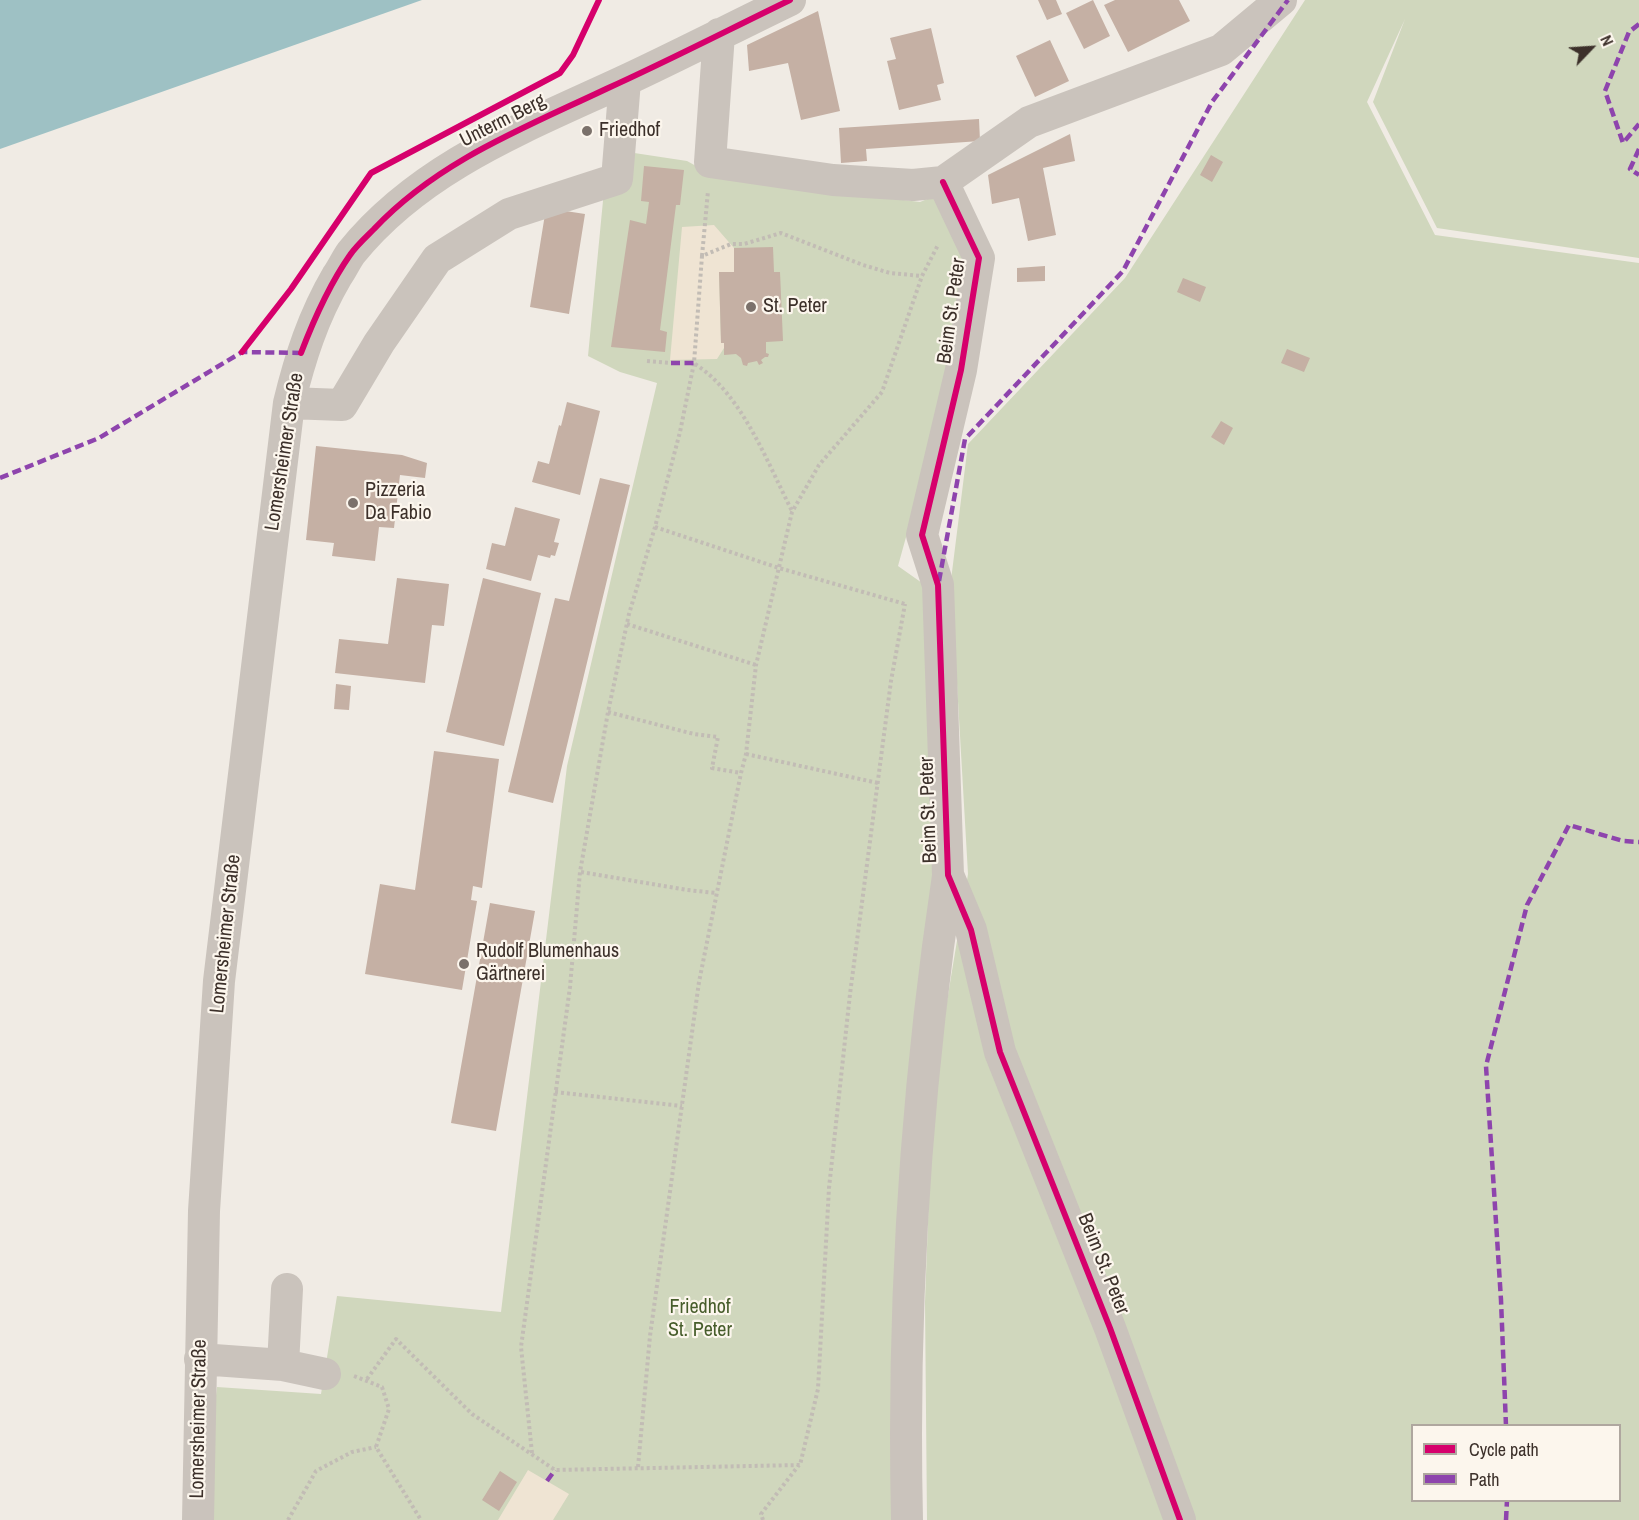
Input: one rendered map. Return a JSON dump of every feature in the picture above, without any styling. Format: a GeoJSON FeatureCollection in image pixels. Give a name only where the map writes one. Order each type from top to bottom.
{"type":"FeatureCollection","features":[{"type":"Feature","properties":{"kind":"street","name":"Unterm Berg"},"geometry":{"type":"LineString","coordinates":[[302,353],[316,314],[350,254],[382,220],[444,170],[492,143],[790,0]]}},
{"type":"Feature","properties":{"kind":"street"},"geometry":{"type":"LineString","coordinates":[[719,34],[710,162],[833,180],[913,186],[943,182],[1029,122],[1221,50],[1281,0]]}},
{"type":"Feature","properties":{"kind":"street"},"geometry":{"type":"LineString","coordinates":[[289,403],[342,405],[379,343],[437,259],[509,214],[617,179],[625,81]]}},
{"type":"Feature","properties":{"kind":"street","name":"Beim St. Peter"},"geometry":{"type":"LineString","coordinates":[[943,182],[979,258],[961,370],[922,535],[939,585],[948,875],[971,930],[1000,1052],[1110,1328],[1180,1520]]}},
{"type":"Feature","properties":{"kind":"street","name":"Lomersheimer Straße"},"geometry":{"type":"LineString","coordinates":[[198,1520],[204,1211],[219,981],[289,403],[302,353]]}},
{"type":"Feature","properties":{"kind":"street"},"geometry":{"type":"LineString","coordinates":[[907,1520],[906,1443],[914,1177],[933,972],[948,875]]}},
{"type":"Feature","properties":{"kind":"street"},"geometry":{"type":"LineString","coordinates":[[283,1365],[287,1288]]}},
{"type":"Feature","properties":{"kind":"street"},"geometry":{"type":"LineString","coordinates":[[200,1359],[283,1365],[325,1374]]}},
{"type":"Feature","properties":{"kind":"path"},"geometry":{"type":"LineString","coordinates":[[532,1453],[521,1347],[570,987],[580,872],[608,712],[627,624],[680,432],[694,363],[710,162]]}},
{"type":"Feature","properties":{"kind":"path"},"geometry":{"type":"LineString","coordinates":[[702,256],[731,244],[744,244],[781,233],[863,265],[890,273],[922,276]]}},
{"type":"Feature","properties":{"kind":"path"},"geometry":{"type":"LineString","coordinates":[[638,1467],[650,1336],[699,982],[746,754],[756,665],[792,512],[819,465],[882,392],[922,276],[939,244]]}},
{"type":"Feature","properties":{"kind":"path"},"geometry":{"type":"LineString","coordinates":[[647,361],[671,363]]}},
{"type":"Feature","properties":{"kind":"path"},"geometry":{"type":"LineString","coordinates":[[694,363],[722,386],[747,425],[792,512]]}},
{"type":"Feature","properties":{"kind":"path"},"geometry":{"type":"LineString","coordinates":[[655,527],[779,568],[905,604],[891,681],[850,994],[829,1188],[818,1389],[800,1465],[761,1514],[763,1520]]}},
{"type":"Feature","properties":{"kind":"path"},"geometry":{"type":"LineString","coordinates":[[627,624],[756,665]]}},
{"type":"Feature","properties":{"kind":"path"},"geometry":{"type":"LineString","coordinates":[[608,712],[694,734],[718,737],[712,768],[741,773]]}},
{"type":"Feature","properties":{"kind":"path"},"geometry":{"type":"LineString","coordinates":[[746,754],[878,783]]}},
{"type":"Feature","properties":{"kind":"path"},"geometry":{"type":"LineString","coordinates":[[580,872],[687,891],[716,893]]}},
{"type":"Feature","properties":{"kind":"path"},"geometry":{"type":"LineString","coordinates":[[555,1092],[682,1106]]}},
{"type":"Feature","properties":{"kind":"path"},"geometry":{"type":"LineString","coordinates":[[367,1379],[396,1339],[472,1414],[555,1470],[800,1465]]}},
{"type":"Feature","properties":{"kind":"path"},"geometry":{"type":"LineString","coordinates":[[325,1374],[338,1372],[367,1379],[382,1387],[389,1409],[376,1447]]}},
{"type":"Feature","properties":{"kind":"path"},"geometry":{"type":"LineString","coordinates":[[288,1520],[315,1471],[352,1452],[376,1447]]}},
{"type":"Feature","properties":{"kind":"path"},"geometry":{"type":"LineString","coordinates":[[376,1447],[421,1520]]}},
{"type":"Feature","properties":{"kind":"green space"},"geometry":{"type":"Polygon","coordinates":[[[1305,0],[1639,0],[1639,258],[1437,228],[1373,102],[1405,19],[1367,102],[1435,235],[1639,263],[1639,1520],[927,1520],[925,1302],[933,1086],[968,874],[951,580],[968,444],[1125,278],[1305,0]]]}},
{"type":"Feature","properties":{"kind":"green space","name":"Friedhof St. Peter"},"geometry":{"type":"Polygon","coordinates":[[[608,149],[687,161],[716,177],[920,202],[944,192],[978,259],[934,436],[898,566],[932,590],[940,873],[895,1520],[203,1520],[203,1501],[217,1387],[321,1394],[337,1296],[501,1312],[567,766],[657,383],[620,372],[588,356],[608,149]]]}},
{"type":"Feature","properties":{"kind":"shaded area"},"geometry":{"type":"Polygon","coordinates":[[[714,225],[734,248],[734,272],[719,273],[721,343],[724,343],[724,348],[717,359],[670,360],[682,227],[714,225]]]}},
{"type":"Feature","properties":{"kind":"shaded area"},"geometry":{"type":"Polygon","coordinates":[[[528,1470],[569,1494],[553,1520],[498,1520],[528,1470]]]}},
{"type":"Feature","properties":{"kind":"water"},"geometry":{"type":"Polygon","coordinates":[[[0,0],[422,0],[0,149],[0,0]]]}},
{"type":"Feature","properties":{"kind":"building"},"geometry":{"type":"Polygon","coordinates":[[[1038,0],[1056,0],[1062,14],[1047,20],[1038,0]]]}},
{"type":"Feature","properties":{"kind":"building"},"geometry":{"type":"Polygon","coordinates":[[[1093,0],[1110,36],[1084,49],[1066,13],[1093,0]]]}},
{"type":"Feature","properties":{"kind":"building"},"geometry":{"type":"Polygon","coordinates":[[[1115,0],[1179,0],[1190,21],[1128,52],[1104,5],[1115,0]]]}},
{"type":"Feature","properties":{"kind":"building"},"geometry":{"type":"Polygon","coordinates":[[[818,11],[840,111],[801,120],[788,63],[749,71],[747,45],[818,11]]]}},
{"type":"Feature","properties":{"kind":"building"},"geometry":{"type":"Polygon","coordinates":[[[931,28],[944,83],[937,85],[941,100],[899,110],[887,61],[896,59],[890,38],[931,28]]]}},
{"type":"Feature","properties":{"kind":"building"},"geometry":{"type":"Polygon","coordinates":[[[1050,40],[1069,81],[1035,97],[1016,56],[1050,40]]]}},
{"type":"Feature","properties":{"kind":"building"},"geometry":{"type":"Polygon","coordinates":[[[979,119],[980,141],[866,149],[867,161],[841,163],[839,128],[979,119]]]}},
{"type":"Feature","properties":{"kind":"building"},"geometry":{"type":"Polygon","coordinates":[[[1070,134],[1075,161],[1043,168],[1056,235],[1028,241],[1019,198],[992,204],[988,175],[1070,134]]]}},
{"type":"Feature","properties":{"kind":"building"},"geometry":{"type":"Polygon","coordinates":[[[1211,155],[1223,162],[1212,182],[1200,175],[1211,155]]]}},
{"type":"Feature","properties":{"kind":"building"},"geometry":{"type":"Polygon","coordinates":[[[644,166],[684,170],[680,205],[676,205],[660,330],[667,332],[665,352],[611,347],[630,220],[646,224],[649,202],[641,201],[644,166]]]}},
{"type":"Feature","properties":{"kind":"building"},"geometry":{"type":"Polygon","coordinates":[[[546,208],[585,214],[569,314],[530,307],[546,208]]]}},
{"type":"Feature","properties":{"kind":"building","name":"St. Peter"},"geometry":{"type":"Polygon","coordinates":[[[773,247],[774,272],[780,272],[783,341],[766,342],[768,357],[761,360],[763,363],[759,365],[757,361],[748,363],[747,366],[743,365],[741,358],[736,354],[724,355],[724,343],[721,343],[719,272],[734,272],[734,248],[773,247]]]}},
{"type":"Feature","properties":{"kind":"building"},"geometry":{"type":"Polygon","coordinates":[[[1045,266],[1045,281],[1017,282],[1017,268],[1045,266]]]}},
{"type":"Feature","properties":{"kind":"building"},"geometry":{"type":"Polygon","coordinates":[[[1183,278],[1206,287],[1200,302],[1177,292],[1183,278]]]}},
{"type":"Feature","properties":{"kind":"building"},"geometry":{"type":"Polygon","coordinates":[[[1287,349],[1310,358],[1304,372],[1281,363],[1287,349]]]}},
{"type":"Feature","properties":{"kind":"building"},"geometry":{"type":"Polygon","coordinates":[[[567,402],[600,411],[580,495],[532,482],[538,461],[549,464],[567,402]]]}},
{"type":"Feature","properties":{"kind":"building"},"geometry":{"type":"Polygon","coordinates":[[[1221,421],[1233,428],[1224,445],[1211,437],[1221,421]]]}},
{"type":"Feature","properties":{"kind":"building","name":"Pizzeria Da Fabio"},"geometry":{"type":"Polygon","coordinates":[[[316,446],[402,455],[427,463],[425,478],[400,475],[394,528],[379,527],[375,561],[332,556],[334,543],[306,540],[316,446]]]}},
{"type":"Feature","properties":{"kind":"building"},"geometry":{"type":"Polygon","coordinates":[[[600,478],[630,485],[553,803],[508,792],[555,598],[569,601],[600,478]]]}},
{"type":"Feature","properties":{"kind":"building"},"geometry":{"type":"Polygon","coordinates":[[[515,507],[560,519],[554,542],[559,543],[555,556],[551,555],[550,558],[538,555],[531,581],[486,569],[492,543],[505,546],[515,507]]]}},
{"type":"Feature","properties":{"kind":"building"},"geometry":{"type":"Polygon","coordinates":[[[397,578],[449,584],[444,626],[432,625],[425,683],[335,673],[339,639],[388,644],[397,578]]]}},
{"type":"Feature","properties":{"kind":"building"},"geometry":{"type":"Polygon","coordinates":[[[483,578],[541,593],[504,746],[446,732],[483,578]]]}},
{"type":"Feature","properties":{"kind":"building"},"geometry":{"type":"Polygon","coordinates":[[[336,684],[351,686],[349,710],[334,709],[336,684]]]}},
{"type":"Feature","properties":{"kind":"building"},"geometry":{"type":"Polygon","coordinates":[[[434,751],[499,759],[482,888],[473,886],[471,900],[477,901],[462,990],[365,974],[380,884],[415,890],[434,751]]]}},
{"type":"Feature","properties":{"kind":"building"},"geometry":{"type":"Polygon","coordinates":[[[490,903],[535,911],[496,1131],[451,1123],[490,903]]]}},
{"type":"Feature","properties":{"kind":"building"},"geometry":{"type":"Polygon","coordinates":[[[500,1471],[517,1482],[499,1511],[482,1500],[500,1471]]]}},
{"type":"Feature","properties":{"kind":"marked path"},"geometry":{"type":"LineString","coordinates":[[939,581],[965,439],[1123,271],[1212,102],[1288,0]]}},
{"type":"Feature","properties":{"kind":"marked path"},"geometry":{"type":"LineString","coordinates":[[1639,24],[1629,32],[1605,91],[1623,143],[1639,124]]}},
{"type":"Feature","properties":{"kind":"marked path"},"geometry":{"type":"LineString","coordinates":[[1639,149],[1630,169],[1639,175]]}},
{"type":"Feature","properties":{"kind":"marked path"},"geometry":{"type":"LineString","coordinates":[[0,478],[99,438],[242,352],[301,353]]}},
{"type":"Feature","properties":{"kind":"marked path"},"geometry":{"type":"LineString","coordinates":[[671,363],[694,363]]}},
{"type":"Feature","properties":{"kind":"marked path"},"geometry":{"type":"LineString","coordinates":[[1506,1424],[1501,1300],[1486,1066],[1527,905],[1569,825],[1623,841],[1639,842]]}},
{"type":"Feature","properties":{"kind":"marked path"},"geometry":{"type":"LineString","coordinates":[[547,1481],[555,1470]]}},
{"type":"Feature","properties":{"kind":"marked path"},"geometry":{"type":"LineString","coordinates":[[1506,1520],[1507,1502]]}},
{"type":"Feature","properties":{"kind":"cycle path"},"geometry":{"type":"LineString","coordinates":[[242,352],[291,289],[371,173],[560,73],[573,55],[599,0]]}},
{"type":"Feature","properties":{"kind":"cycle path"},"geometry":{"type":"LineString","coordinates":[[301,353],[329,290],[352,252],[399,205],[426,184],[483,148],[790,0]]}},
{"type":"Feature","properties":{"kind":"cycle path"},"geometry":{"type":"LineString","coordinates":[[943,182],[979,258],[961,370],[922,535],[938,585],[948,875],[971,930],[1000,1052],[1110,1328],[1180,1520]]}},
{"type":"Feature","properties":{"kind":"place","name":"Friedhof"},"geometry":{"type":"Point","coordinates":[587,131]}},
{"type":"Feature","properties":{"kind":"place","name":"St. Peter"},"geometry":{"type":"Point","coordinates":[751,307]}},
{"type":"Feature","properties":{"kind":"place","name":"Pizzeria Da Fabio"},"geometry":{"type":"Point","coordinates":[353,503]}},
{"type":"Feature","properties":{"kind":"place","name":"Rudolf Blumenhaus Gärtnerei"},"geometry":{"type":"Point","coordinates":[464,964]}}]}
